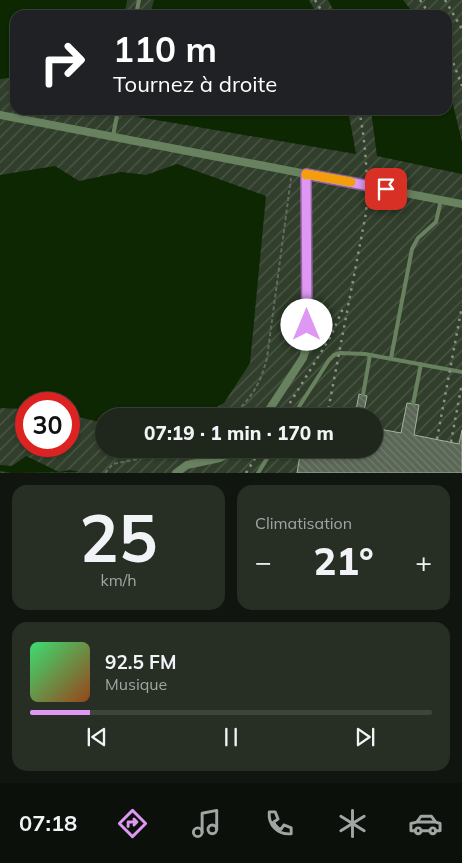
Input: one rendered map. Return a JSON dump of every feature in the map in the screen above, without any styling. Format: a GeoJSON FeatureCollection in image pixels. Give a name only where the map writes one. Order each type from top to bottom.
{"type":"FeatureCollection","features":[{"type":"Feature","properties":{"kind":"street"},"geometry":{"type":"LineString","coordinates":[[0,115],[462,204]]}},
{"type":"Feature","properties":{"kind":"street"},"geometry":{"type":"LineString","coordinates":[[270,408],[303,358],[306,348],[306,174]]}},
{"type":"Feature","properties":{"kind":"street"},"geometry":{"type":"LineString","coordinates":[[176,473],[187,465],[220,458]]}},
{"type":"Feature","properties":{"kind":"lane"},"geometry":{"type":"LineString","coordinates":[[113,136],[117,115]]}},
{"type":"Feature","properties":{"kind":"lane"},"geometry":{"type":"LineString","coordinates":[[390,358],[412,249],[418,238],[436,222],[441,200]]}},
{"type":"Feature","properties":{"kind":"lane"},"geometry":{"type":"LineString","coordinates":[[298,408],[331,357],[340,353],[390,358],[462,372]]}},
{"type":"Feature","properties":{"kind":"lane"},"geometry":{"type":"LineString","coordinates":[[363,395],[370,355]]}},
{"type":"Feature","properties":{"kind":"lane"},"geometry":{"type":"LineString","coordinates":[[413,404],[421,364]]}},
{"type":"Feature","properties":{"kind":"lane"},"geometry":{"type":"LineString","coordinates":[[258,473],[267,458]]}},
{"type":"Feature","properties":{"kind":"path"},"geometry":{"type":"LineString","coordinates":[[241,408],[247,402],[262,379],[267,358],[292,171]]}},
{"type":"Feature","properties":{"kind":"path"},"geometry":{"type":"LineString","coordinates":[[104,473],[113,464],[143,458]]}},
{"type":"Feature","properties":{"kind":"shaded area"},"geometry":{"type":"Polygon","coordinates":[[[0,0],[462,0],[462,473],[0,473],[0,0]]]}},
{"type":"Feature","properties":{"kind":"shaded area"},"geometry":{"type":"Polygon","coordinates":[[[0,0],[127,0],[125,10],[10,10],[10,78],[0,79],[0,0]]]}},
{"type":"Feature","properties":{"kind":"shaded area"},"geometry":{"type":"Polygon","coordinates":[[[154,0],[309,0],[314,10],[151,10],[154,0]]]}},
{"type":"Feature","properties":{"kind":"shaded area"},"geometry":{"type":"Polygon","coordinates":[[[328,0],[403,0],[411,10],[333,10],[328,0]]]}},
{"type":"Feature","properties":{"kind":"shaded area"},"geometry":{"type":"Polygon","coordinates":[[[452,101],[462,142],[462,174],[377,156],[372,115],[452,115],[452,101]]]}},
{"type":"Feature","properties":{"kind":"shaded area"},"geometry":{"type":"Polygon","coordinates":[[[139,115],[349,115],[356,154],[139,117],[139,115]]]}},
{"type":"Feature","properties":{"kind":"shaded area"},"geometry":{"type":"Polygon","coordinates":[[[177,164],[266,196],[250,363],[224,403],[215,408],[95,408],[95,421],[80,418],[80,392],[15,392],[15,409],[0,408],[0,175],[55,166],[79,181],[121,172],[146,175],[177,164]]]}},
{"type":"Feature","properties":{"kind":"shaded area"},"geometry":{"type":"Polygon","coordinates":[[[25,457],[28,457],[59,472],[69,470],[80,472],[12,473],[0,471],[0,465],[12,466],[25,457]]]}},
{"type":"Feature","properties":{"kind":"building"},"geometry":{"type":"Polygon","coordinates":[[[359,394],[367,396],[365,408],[356,408],[359,394]]]}},
{"type":"Feature","properties":{"kind":"building"},"geometry":{"type":"Polygon","coordinates":[[[407,403],[419,405],[414,435],[459,444],[462,430],[462,473],[297,473],[300,458],[383,458],[383,430],[401,433],[407,403]]]}},
{"type":"Feature","properties":{"kind":"railway"},"geometry":{"type":"LineString","coordinates":[[315,0],[321,10]]}},
{"type":"Feature","properties":{"kind":"railway"},"geometry":{"type":"LineString","coordinates":[[420,0],[427,10]]}},
{"type":"Feature","properties":{"kind":"railway"},"geometry":{"type":"LineString","coordinates":[[445,0],[451,10]]}},
{"type":"Feature","properties":{"kind":"railway"},"geometry":{"type":"LineString","coordinates":[[452,12],[462,29]]}},
{"type":"Feature","properties":{"kind":"railway"},"geometry":{"type":"LineString","coordinates":[[452,60],[462,86]]}},
{"type":"Feature","properties":{"kind":"railway"},"geometry":{"type":"LineString","coordinates":[[329,408],[366,213],[366,161],[360,115]]}},
{"type":"Feature","properties":{"kind":"railway"},"geometry":{"type":"LineString","coordinates":[[287,408],[331,336],[344,306]]}},
{"type":"Feature","properties":{"kind":"railway"},"geometry":{"type":"LineString","coordinates":[[437,439],[462,306]]}},
{"type":"Feature","properties":{"kind":"railway"},"geometry":{"type":"LineString","coordinates":[[451,442],[462,383]]}},
{"type":"Feature","properties":{"kind":"railway"},"geometry":{"type":"LineString","coordinates":[[246,473],[255,458]]}},
{"type":"Feature","properties":{"kind":"slow traffic"},"geometry":{"type":"LineString","coordinates":[[306,175],[351,182]]}},
{"type":"Feature","properties":{"kind":"route"},"geometry":{"type":"LineString","coordinates":[[307,325],[306,174],[386,189]]}}]}
